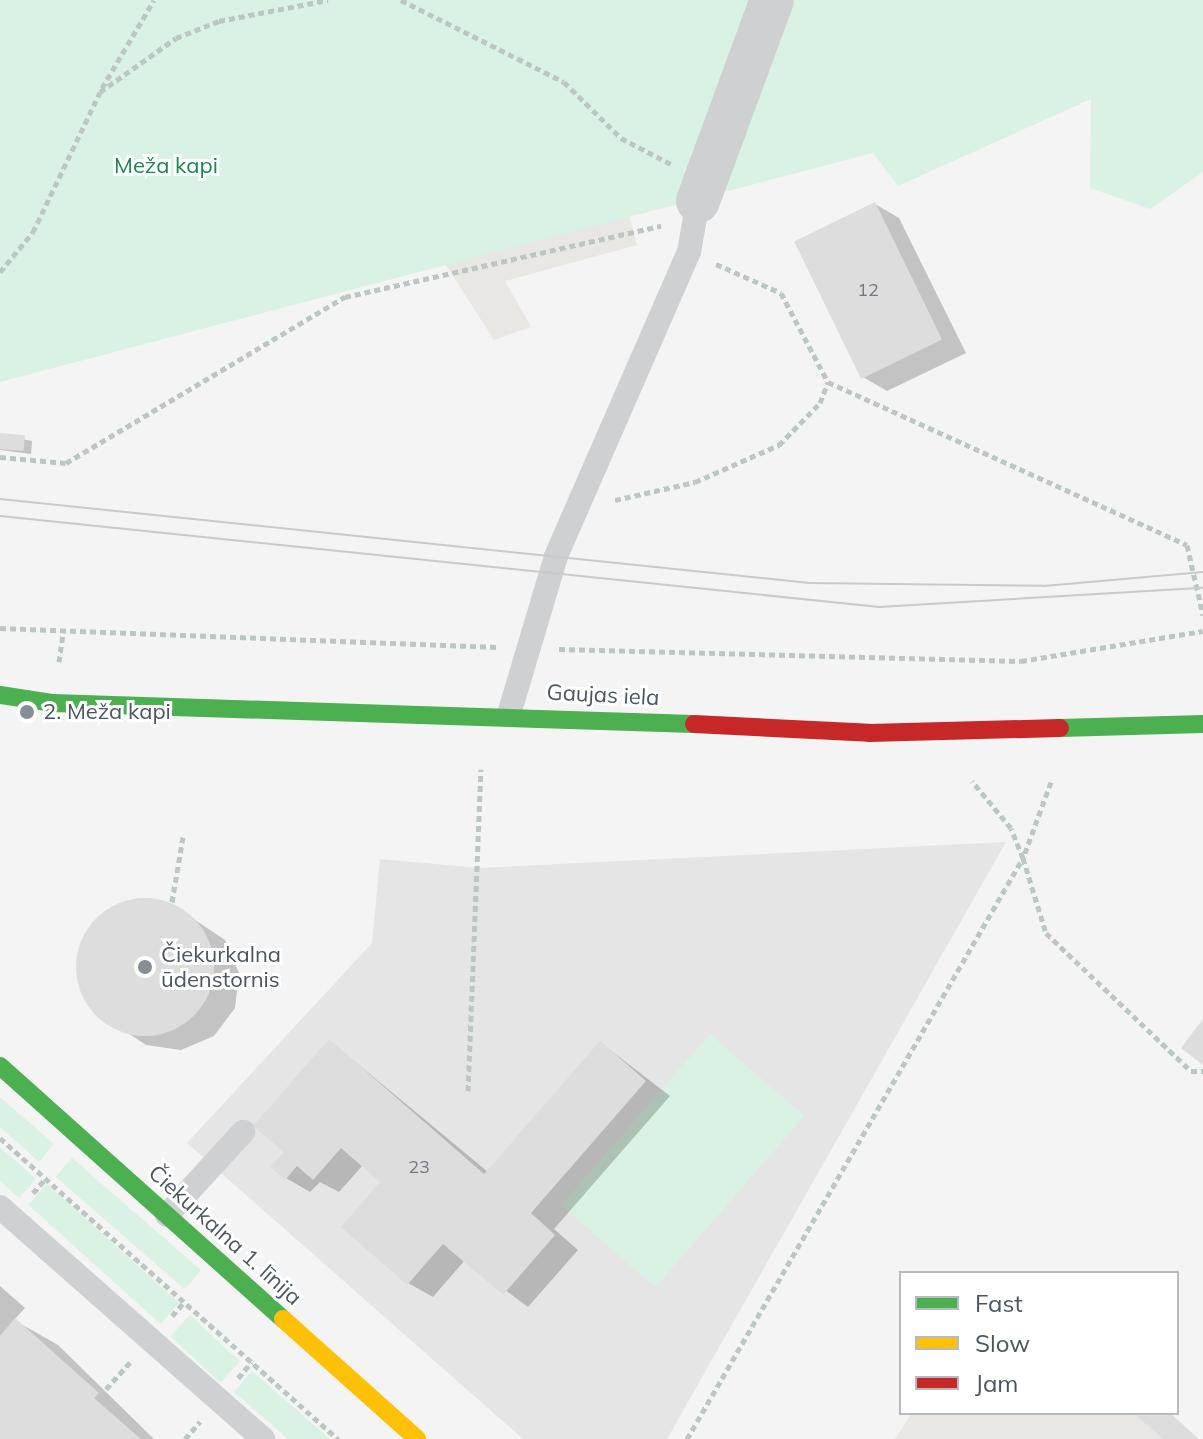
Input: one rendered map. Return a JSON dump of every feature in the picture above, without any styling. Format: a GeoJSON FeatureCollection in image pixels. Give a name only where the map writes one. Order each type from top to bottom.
{"type":"FeatureCollection","features":[{"type":"Feature","properties":{"kind":"street"},"geometry":{"type":"LineString","coordinates":[[699,199],[772,0]]}},
{"type":"Feature","properties":{"kind":"street","name":"Gaujas iela"},"geometry":{"type":"LineString","coordinates":[[0,695],[53,703],[509,714],[869,733],[1203,724]]}},
{"type":"Feature","properties":{"kind":"street","name":"Čiekurkalna 1. līnija"},"geometry":{"type":"LineString","coordinates":[[0,1066],[417,1439]]}},
{"type":"Feature","properties":{"kind":"lane"},"geometry":{"type":"LineString","coordinates":[[509,714],[580,497],[689,252],[699,199]]}},
{"type":"Feature","properties":{"kind":"lane"},"geometry":{"type":"LineString","coordinates":[[167,1215],[243,1132]]}},
{"type":"Feature","properties":{"kind":"lane"},"geometry":{"type":"LineString","coordinates":[[0,1207],[263,1439]]}},
{"type":"Feature","properties":{"kind":"path"},"geometry":{"type":"LineString","coordinates":[[0,272],[33,232],[100,92],[154,0]]}},
{"type":"Feature","properties":{"kind":"path"},"geometry":{"type":"LineString","coordinates":[[100,92],[190,32],[328,0]]}},
{"type":"Feature","properties":{"kind":"path"},"geometry":{"type":"LineString","coordinates":[[401,0],[564,82],[699,199]]}},
{"type":"Feature","properties":{"kind":"path"},"geometry":{"type":"LineString","coordinates":[[0,457],[66,463],[345,297],[699,199]]}},
{"type":"Feature","properties":{"kind":"path"},"geometry":{"type":"LineString","coordinates":[[689,252],[781,293],[828,382],[1187,545],[1203,615]]}},
{"type":"Feature","properties":{"kind":"path"},"geometry":{"type":"LineString","coordinates":[[580,497],[632,498],[695,482],[779,445],[820,403],[828,382]]}},
{"type":"Feature","properties":{"kind":"path"},"geometry":{"type":"LineString","coordinates":[[0,628],[529,648],[1021,661],[1203,631]]}},
{"type":"Feature","properties":{"kind":"path"},"geometry":{"type":"LineString","coordinates":[[468,1091],[481,769]]}},
{"type":"Feature","properties":{"kind":"path"},"geometry":{"type":"LineString","coordinates":[[972,781],[1011,828],[1046,933],[1191,1071],[1203,1071]]}},
{"type":"Feature","properties":{"kind":"path"},"geometry":{"type":"LineString","coordinates":[[687,1439],[1023,858],[1051,782]]}},
{"type":"Feature","properties":{"kind":"path"},"geometry":{"type":"LineString","coordinates":[[172,902],[183,837]]}},
{"type":"Feature","properties":{"kind":"path"},"geometry":{"type":"LineString","coordinates":[[0,1138],[338,1439]]}},
{"type":"Feature","properties":{"kind":"shaded area"},"geometry":{"type":"Polygon","coordinates":[[[626,203],[637,245],[505,281],[531,327],[494,340],[437,251],[626,203]]]}},
{"type":"Feature","properties":{"kind":"shaded area"},"geometry":{"type":"Polygon","coordinates":[[[1006,842],[667,1439],[523,1439],[187,1143],[372,943],[380,859],[479,868],[1006,842]]]}},
{"type":"Feature","properties":{"kind":"shaded area"},"geometry":{"type":"Polygon","coordinates":[[[911,1415],[1135,1415],[1163,1439],[895,1439],[911,1415]]]}},
{"type":"Feature","properties":{"kind":"green space","name":"Meža kapi"},"geometry":{"type":"Polygon","coordinates":[[[0,0],[1203,0],[1203,172],[1150,209],[1090,188],[1091,99],[898,186],[873,153],[0,382],[0,0]]]}},
{"type":"Feature","properties":{"kind":"green space"},"geometry":{"type":"Polygon","coordinates":[[[710,1034],[804,1116],[655,1287],[561,1205],[710,1034]]]}},
{"type":"Feature","properties":{"kind":"green space"},"geometry":{"type":"Polygon","coordinates":[[[0,1097],[54,1144],[39,1162],[0,1127],[0,1097]]]}},
{"type":"Feature","properties":{"kind":"green space"},"geometry":{"type":"Polygon","coordinates":[[[0,1147],[36,1179],[19,1198],[0,1181],[0,1147]]]}},
{"type":"Feature","properties":{"kind":"green space"},"geometry":{"type":"Polygon","coordinates":[[[72,1158],[201,1270],[185,1289],[56,1177],[72,1158]]]}},
{"type":"Feature","properties":{"kind":"green space"},"geometry":{"type":"Polygon","coordinates":[[[47,1184],[179,1303],[161,1324],[28,1205],[47,1184]]]}},
{"type":"Feature","properties":{"kind":"green space"},"geometry":{"type":"Polygon","coordinates":[[[190,1315],[240,1361],[220,1383],[170,1336],[190,1315]]]}},
{"type":"Feature","properties":{"kind":"green space"},"geometry":{"type":"Polygon","coordinates":[[[252,1371],[330,1439],[288,1439],[234,1392],[252,1371]]]}},
{"type":"Feature","properties":{"kind":"building"},"geometry":{"type":"Polygon","coordinates":[[[875,202],[942,340],[861,379],[794,241],[875,202]]]}},
{"type":"Feature","properties":{"kind":"building"},"geometry":{"type":"Polygon","coordinates":[[[0,433],[25,435],[24,451],[0,449],[0,433]]]}},
{"type":"Feature","properties":{"kind":"building","name":"Čiekurkalna ūdenstornis"},"geometry":{"type":"Polygon","coordinates":[[[145,898],[171,904],[194,918],[208,941],[214,967],[208,993],[194,1016],[171,1030],[145,1036],[119,1030],[96,1016],[82,993],[76,967],[82,941],[96,918],[119,904],[145,898]]]}},
{"type":"Feature","properties":{"kind":"building"},"geometry":{"type":"Polygon","coordinates":[[[1203,1019],[1203,1065],[1181,1048],[1203,1019]]]}},
{"type":"Feature","properties":{"kind":"building"},"geometry":{"type":"Polygon","coordinates":[[[329,1039],[484,1174],[600,1041],[646,1081],[531,1213],[555,1235],[503,1295],[443,1244],[407,1285],[341,1227],[380,1182],[341,1148],[313,1180],[297,1166],[285,1180],[270,1167],[284,1152],[253,1126],[329,1039]]]}},
{"type":"Feature","properties":{"kind":"building"},"geometry":{"type":"Polygon","coordinates":[[[15,1318],[99,1393],[94,1398],[141,1439],[0,1439],[0,1336],[15,1318]]]}},
{"type":"Feature","properties":{"kind":"building"},"geometry":{"type":"Polygon","coordinates":[[[1135,1415],[1172,1415],[1199,1439],[1163,1439],[1135,1415]]]}},
{"type":"Feature","properties":{"kind":"tram line"},"geometry":{"type":"LineString","coordinates":[[0,499],[810,583],[1044,586],[1203,572]]}},
{"type":"Feature","properties":{"kind":"tram line"},"geometry":{"type":"LineString","coordinates":[[0,516],[879,607],[1203,588]]}},
{"type":"Feature","properties":{"kind":"traffic: fast"},"geometry":{"type":"LineString","coordinates":[[0,695],[53,703],[694,724]]}},
{"type":"Feature","properties":{"kind":"traffic: fast"},"geometry":{"type":"LineString","coordinates":[[1060,728],[1203,724]]}},
{"type":"Feature","properties":{"kind":"traffic: fast"},"geometry":{"type":"LineString","coordinates":[[0,1066],[283,1319]]}},
{"type":"Feature","properties":{"kind":"traffic: slow"},"geometry":{"type":"LineString","coordinates":[[283,1319],[417,1439]]}},
{"type":"Feature","properties":{"kind":"traffic: jam"},"geometry":{"type":"LineString","coordinates":[[694,724],[869,733],[1060,728]]}},
{"type":"Feature","properties":{"kind":"place","name":"2. Meža kapi"},"geometry":{"type":"Point","coordinates":[27,712]}},
{"type":"Feature","properties":{"kind":"place","name":"Čiekurkalna ūdenstornis"},"geometry":{"type":"Point","coordinates":[145,967]}}]}
